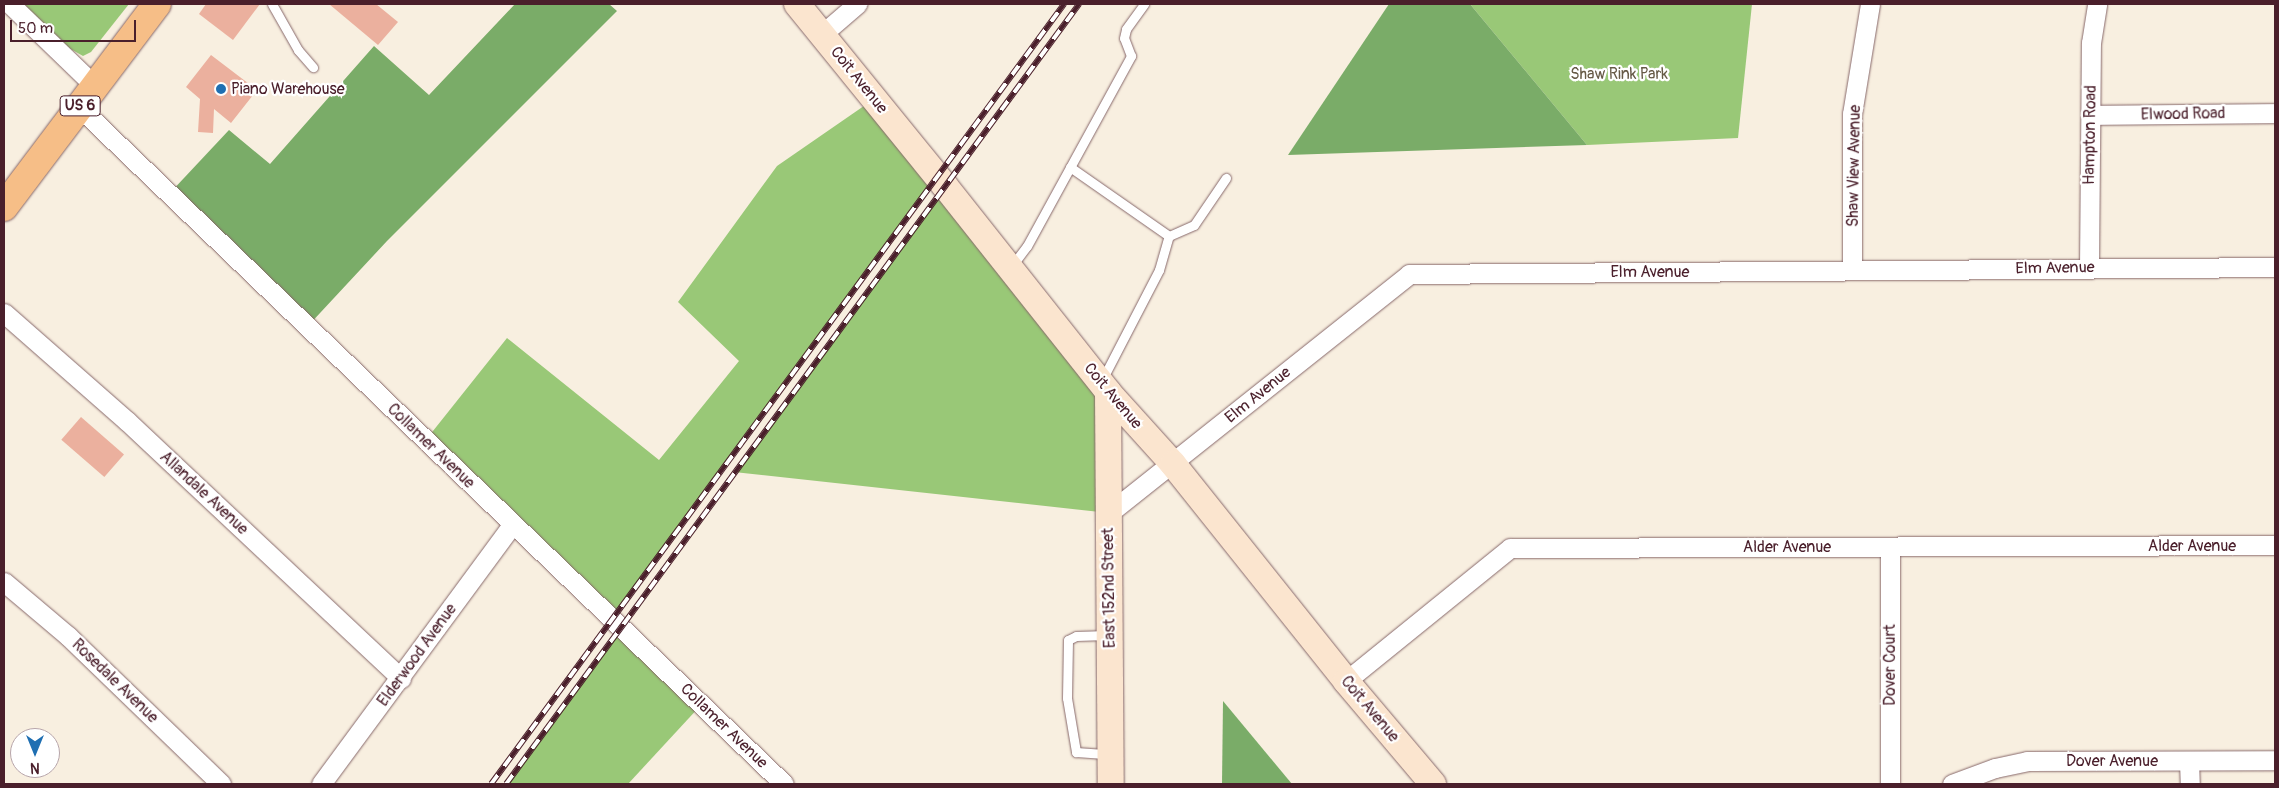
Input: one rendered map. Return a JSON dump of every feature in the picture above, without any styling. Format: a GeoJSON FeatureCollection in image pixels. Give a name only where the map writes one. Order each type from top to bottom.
{"type":"FeatureCollection","features":[{"type":"Feature","properties":{"kind":"main road","name":"US 6"},"geometry":{"type":"LineString","coordinates":[[4,207],[157,4]]}},
{"type":"Feature","properties":{"kind":"street"},"geometry":{"type":"LineString","coordinates":[[10,4],[95,86]]}},
{"type":"Feature","properties":{"kind":"street","name":"Coit Avenue"},"geometry":{"type":"LineString","coordinates":[[797,4],[1104,387],[1173,464],[1346,681],[1433,784]]}},
{"type":"Feature","properties":{"kind":"street"},"geometry":{"type":"LineString","coordinates":[[822,34],[857,4]]}},
{"type":"Feature","properties":{"kind":"street","name":"Shaw View Avenue"},"geometry":{"type":"LineString","coordinates":[[1852,270],[1852,114],[1870,4]]}},
{"type":"Feature","properties":{"kind":"street","name":"Hampton Road"},"geometry":{"type":"LineString","coordinates":[[2089,267],[2090,43],[2097,4]]}},
{"type":"Feature","properties":{"kind":"street","name":"Collamer Avenue"},"geometry":{"type":"LineString","coordinates":[[79,107],[512,525],[784,784]]}},
{"type":"Feature","properties":{"kind":"street","name":"Elwood Road"},"geometry":{"type":"LineString","coordinates":[[2090,115],[2275,113]]}},
{"type":"Feature","properties":{"kind":"street","name":"Elm Avenue"},"geometry":{"type":"LineString","coordinates":[[1109,513],[1173,464],[1409,274],[2089,267],[2275,267]]}},
{"type":"Feature","properties":{"kind":"street","name":"Allandale Avenue"},"geometry":{"type":"LineString","coordinates":[[4,313],[127,422],[401,678]]}},
{"type":"Feature","properties":{"kind":"street","name":"East 152nd Street"},"geometry":{"type":"LineString","coordinates":[[1104,387],[1109,513],[1111,784]]}},
{"type":"Feature","properties":{"kind":"street","name":"Elderwood Avenue"},"geometry":{"type":"LineString","coordinates":[[321,784],[512,525]]}},
{"type":"Feature","properties":{"kind":"street","name":"Alder Avenue"},"geometry":{"type":"LineString","coordinates":[[1346,681],[1510,548],[2275,546]]}},
{"type":"Feature","properties":{"kind":"street","name":"Dover Court"},"geometry":{"type":"LineString","coordinates":[[1890,547],[1890,784]]}},
{"type":"Feature","properties":{"kind":"street","name":"Rosedale Avenue"},"geometry":{"type":"LineString","coordinates":[[4,582],[68,636],[221,784]]}},
{"type":"Feature","properties":{"kind":"street","name":"Dover Avenue"},"geometry":{"type":"LineString","coordinates":[[1952,784],[1995,776],[2027,761],[2275,760]]}},
{"type":"Feature","properties":{"kind":"street"},"geometry":{"type":"LineString","coordinates":[[2189,761],[2190,784]]}},
{"type":"Feature","properties":{"kind":"lane"},"geometry":{"type":"LineString","coordinates":[[272,4],[298,50],[313,67]]}},
{"type":"Feature","properties":{"kind":"lane"},"geometry":{"type":"LineString","coordinates":[[1010,268],[1027,246],[1131,56],[1124,38],[1126,29],[1144,4]]}},
{"type":"Feature","properties":{"kind":"lane"},"geometry":{"type":"LineString","coordinates":[[1070,167],[1170,236]]}},
{"type":"Feature","properties":{"kind":"lane"},"geometry":{"type":"LineString","coordinates":[[1104,387],[1159,270],[1170,236],[1194,226],[1226,178]]}},
{"type":"Feature","properties":{"kind":"lane"},"geometry":{"type":"LineString","coordinates":[[1110,635],[1076,636],[1068,640],[1067,698],[1076,752],[1111,754]]}},
{"type":"Feature","properties":{"kind":"green space"},"geometry":{"type":"Polygon","coordinates":[[[20,4],[129,4],[91,52],[83,56],[67,47],[20,4]]]}},
{"type":"Feature","properties":{"kind":"green space"},"geometry":{"type":"Polygon","coordinates":[[[515,4],[609,4],[617,11],[387,241],[307,327],[169,194],[229,130],[270,164],[374,46],[429,95],[515,4]]]}},
{"type":"Feature","properties":{"kind":"green space"},"geometry":{"type":"Polygon","coordinates":[[[1389,4],[1470,4],[1587,145],[1288,155],[1389,4]]]}},
{"type":"Feature","properties":{"kind":"green space","name":"Shaw Rink Park"},"geometry":{"type":"Polygon","coordinates":[[[1470,4],[1752,4],[1738,138],[1587,145],[1470,4]]]}},
{"type":"Feature","properties":{"kind":"green space"},"geometry":{"type":"Polygon","coordinates":[[[874,99],[936,174],[920,201],[612,619],[425,441],[507,338],[659,460],[739,361],[678,302],[777,166],[874,99]]]}},
{"type":"Feature","properties":{"kind":"green space"},"geometry":{"type":"Polygon","coordinates":[[[945,186],[1108,392],[1109,513],[734,472],[945,186]]]}},
{"type":"Feature","properties":{"kind":"green space"},"geometry":{"type":"Polygon","coordinates":[[[622,629],[701,705],[628,784],[506,784],[605,648],[622,629]]]}},
{"type":"Feature","properties":{"kind":"green space"},"geometry":{"type":"Polygon","coordinates":[[[1223,701],[1292,784],[1222,784],[1223,701]]]}},
{"type":"Feature","properties":{"kind":"building"},"geometry":{"type":"Polygon","coordinates":[[[206,4],[260,4],[233,40],[199,14],[206,4]]]}},
{"type":"Feature","properties":{"kind":"building"},"geometry":{"type":"Polygon","coordinates":[[[329,4],[376,4],[398,22],[378,45],[329,4]]]}},
{"type":"Feature","properties":{"kind":"building","name":"Piano Warehouse"},"geometry":{"type":"Polygon","coordinates":[[[211,55],[257,90],[231,123],[214,109],[213,133],[198,132],[200,99],[186,87],[211,55]]]}},
{"type":"Feature","properties":{"kind":"building"},"geometry":{"type":"Polygon","coordinates":[[[81,417],[124,454],[104,477],[61,440],[81,417]]]}},
{"type":"Feature","properties":{"kind":"railway"},"geometry":{"type":"LineString","coordinates":[[491,784],[1064,4]]}},
{"type":"Feature","properties":{"kind":"railway"},"geometry":{"type":"LineString","coordinates":[[506,784],[1079,4]]}},
{"type":"Feature","properties":{"kind":"place","name":"Piano Warehouse"},"geometry":{"type":"Point","coordinates":[221,89]}}]}
